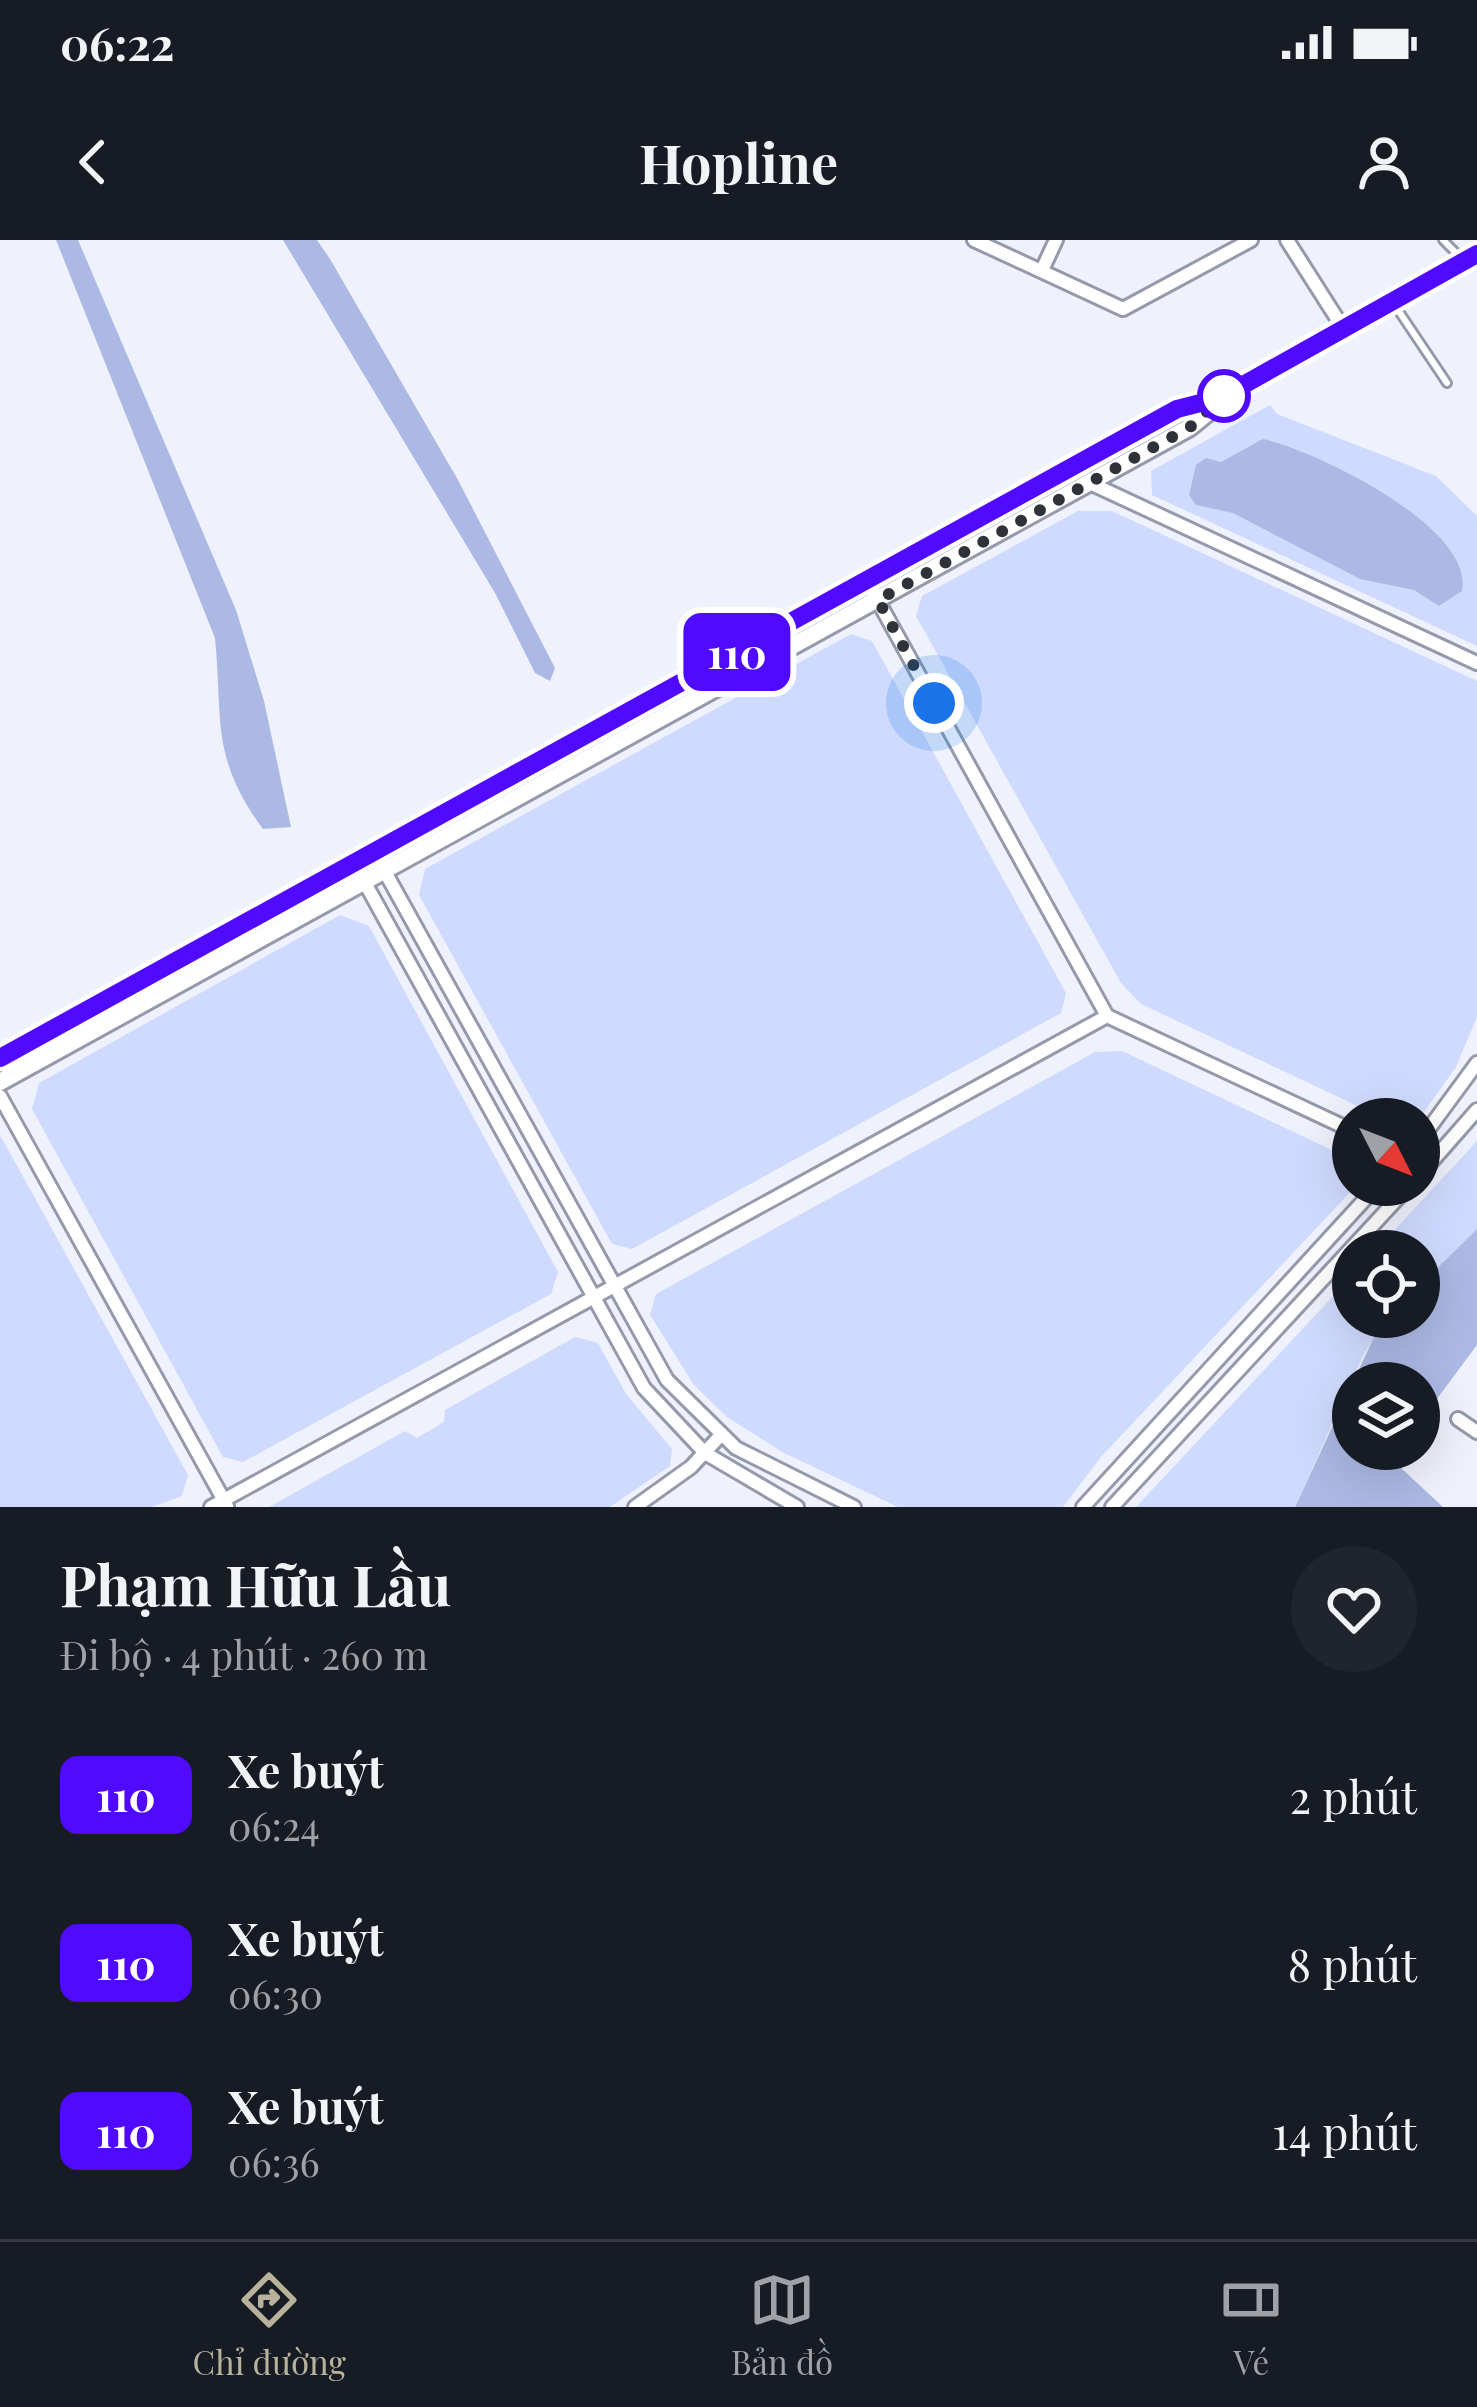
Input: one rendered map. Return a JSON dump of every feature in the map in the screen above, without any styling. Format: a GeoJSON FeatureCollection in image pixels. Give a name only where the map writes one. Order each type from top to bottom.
{"type":"FeatureCollection","features":[{"type":"Feature","properties":{"kind":"main road"},"geometry":{"type":"LineString","coordinates":[[0,1082],[1190,427],[1220,398],[1471,258]]}},
{"type":"Feature","properties":{"kind":"main road"},"geometry":{"type":"LineString","coordinates":[[0,1058],[1177,409],[1220,398]]}},
{"type":"Feature","properties":{"kind":"street"},"geometry":{"type":"LineString","coordinates":[[974,240],[1124,309],[1252,240]]}},
{"type":"Feature","properties":{"kind":"street"},"geometry":{"type":"LineString","coordinates":[[1042,270],[1056,240]]}},
{"type":"Feature","properties":{"kind":"street"},"geometry":{"type":"LineString","coordinates":[[1287,240],[1343,328]]}},
{"type":"Feature","properties":{"kind":"street"},"geometry":{"type":"LineString","coordinates":[[1090,483],[1477,662]]}},
{"type":"Feature","properties":{"kind":"street"},"geometry":{"type":"LineString","coordinates":[[867,581],[1107,1016],[1332,1121]]}},
{"type":"Feature","properties":{"kind":"street"},"geometry":{"type":"LineString","coordinates":[[374,853],[667,1380],[720,1436],[854,1507]]}},
{"type":"Feature","properties":{"kind":"street"},"geometry":{"type":"LineString","coordinates":[[354,863],[644,1388],[705,1453],[797,1507]]}},
{"type":"Feature","properties":{"kind":"street"},"geometry":{"type":"LineString","coordinates":[[0,1096],[221,1505],[1107,1016]]}},
{"type":"Feature","properties":{"kind":"street"},"geometry":{"type":"LineString","coordinates":[[1440,1118],[1477,1064]]}},
{"type":"Feature","properties":{"kind":"street"},"geometry":{"type":"LineString","coordinates":[[1440,1149],[1477,1110]]}},
{"type":"Feature","properties":{"kind":"street"},"geometry":{"type":"LineString","coordinates":[[1083,1507],[1359,1206]]}},
{"type":"Feature","properties":{"kind":"street"},"geometry":{"type":"LineString","coordinates":[[1112,1507],[1392,1206]]}},
{"type":"Feature","properties":{"kind":"street"},"geometry":{"type":"LineString","coordinates":[[1458,1419],[1477,1432]]}},
{"type":"Feature","properties":{"kind":"street"},"geometry":{"type":"LineString","coordinates":[[635,1507],[720,1436]]}},
{"type":"Feature","properties":{"kind":"lane"},"geometry":{"type":"LineString","coordinates":[[1443,240],[1471,258]]}},
{"type":"Feature","properties":{"kind":"lane"},"geometry":{"type":"LineString","coordinates":[[1391,301],[1447,382]]}},
{"type":"Feature","properties":{"kind":"shaded area"},"geometry":{"type":"Polygon","coordinates":[[[56,240],[78,240],[236,610],[264,701],[291,827],[263,829],[234,780],[222,737],[215,638],[56,240]]]}},
{"type":"Feature","properties":{"kind":"shaded area"},"geometry":{"type":"Polygon","coordinates":[[[283,240],[317,240],[330,259],[458,480],[555,668],[550,681],[535,673],[495,593],[283,240]]]}},
{"type":"Feature","properties":{"kind":"shaded area"},"geometry":{"type":"Polygon","coordinates":[[[1270,405],[1277,414],[1436,476],[1477,516],[1477,646],[1152,495],[1151,471],[1270,405]]]}},
{"type":"Feature","properties":{"kind":"shaded area"},"geometry":{"type":"Polygon","coordinates":[[[1263,439],[1352,475],[1418,518],[1444,542],[1459,567],[1462,591],[1439,606],[1414,590],[1360,579],[1233,513],[1196,505],[1189,495],[1196,465],[1206,458],[1221,462],[1263,439]]]}},
{"type":"Feature","properties":{"kind":"shaded area"},"geometry":{"type":"Polygon","coordinates":[[[1078,511],[1112,511],[1477,681],[1477,1017],[1456,1067],[1434,1098],[1340,1098],[1141,1004],[1121,983],[916,616],[922,596],[1078,511]]]}},
{"type":"Feature","properties":{"kind":"shaded area"},"geometry":{"type":"Polygon","coordinates":[[[851,634],[872,641],[1066,993],[1061,1013],[632,1249],[612,1244],[419,895],[425,869],[851,634]]]}},
{"type":"Feature","properties":{"kind":"shaded area"},"geometry":{"type":"Polygon","coordinates":[[[340,915],[369,926],[558,1272],[551,1294],[243,1462],[223,1457],[32,1109],[39,1083],[340,915]]]}},
{"type":"Feature","properties":{"kind":"shaded area"},"geometry":{"type":"Polygon","coordinates":[[[1122,1051],[1332,1150],[1332,1206],[1337,1206],[1101,1457],[1063,1507],[898,1507],[782,1452],[727,1417],[694,1385],[650,1315],[656,1294],[1095,1052],[1122,1051]]]}},
{"type":"Feature","properties":{"kind":"shaded area"},"geometry":{"type":"Polygon","coordinates":[[[0,1135],[188,1475],[182,1496],[152,1507],[0,1507],[0,1135]]]}},
{"type":"Feature","properties":{"kind":"shaded area"},"geometry":{"type":"Polygon","coordinates":[[[1477,1141],[1477,1229],[1440,1265],[1440,1230],[1394,1230],[1417,1206],[1440,1206],[1440,1181],[1477,1141]]]}},
{"type":"Feature","properties":{"kind":"shaded area"},"geometry":{"type":"Polygon","coordinates":[[[1477,1229],[1477,1345],[1440,1395],[1440,1362],[1362,1362],[1374,1338],[1440,1338],[1440,1265],[1477,1229]]]}},
{"type":"Feature","properties":{"kind":"shaded area"},"geometry":{"type":"Polygon","coordinates":[[[1332,1297],[1332,1338],[1374,1338],[1360,1362],[1332,1362],[1332,1424],[1295,1507],[1136,1507],[1332,1297]]]}},
{"type":"Feature","properties":{"kind":"shaded area"},"geometry":{"type":"Polygon","coordinates":[[[575,1337],[598,1343],[626,1394],[672,1449],[670,1466],[610,1507],[269,1507],[405,1431],[417,1438],[444,1422],[445,1410],[575,1337]]]}},
{"type":"Feature","properties":{"kind":"shaded area"},"geometry":{"type":"Polygon","coordinates":[[[1332,1427],[1332,1470],[1403,1470],[1443,1507],[1295,1507],[1332,1427]]]}},
{"type":"Feature","properties":{"kind":"bus line","name":"110"},"geometry":{"type":"LineString","coordinates":[[0,1058],[1177,409],[1220,398],[1477,254]]}},
{"type":"Feature","properties":{"kind":"route"},"geometry":{"type":"LineString","coordinates":[[934,703],[878,600],[1190,427],[1224,396]]}}]}
